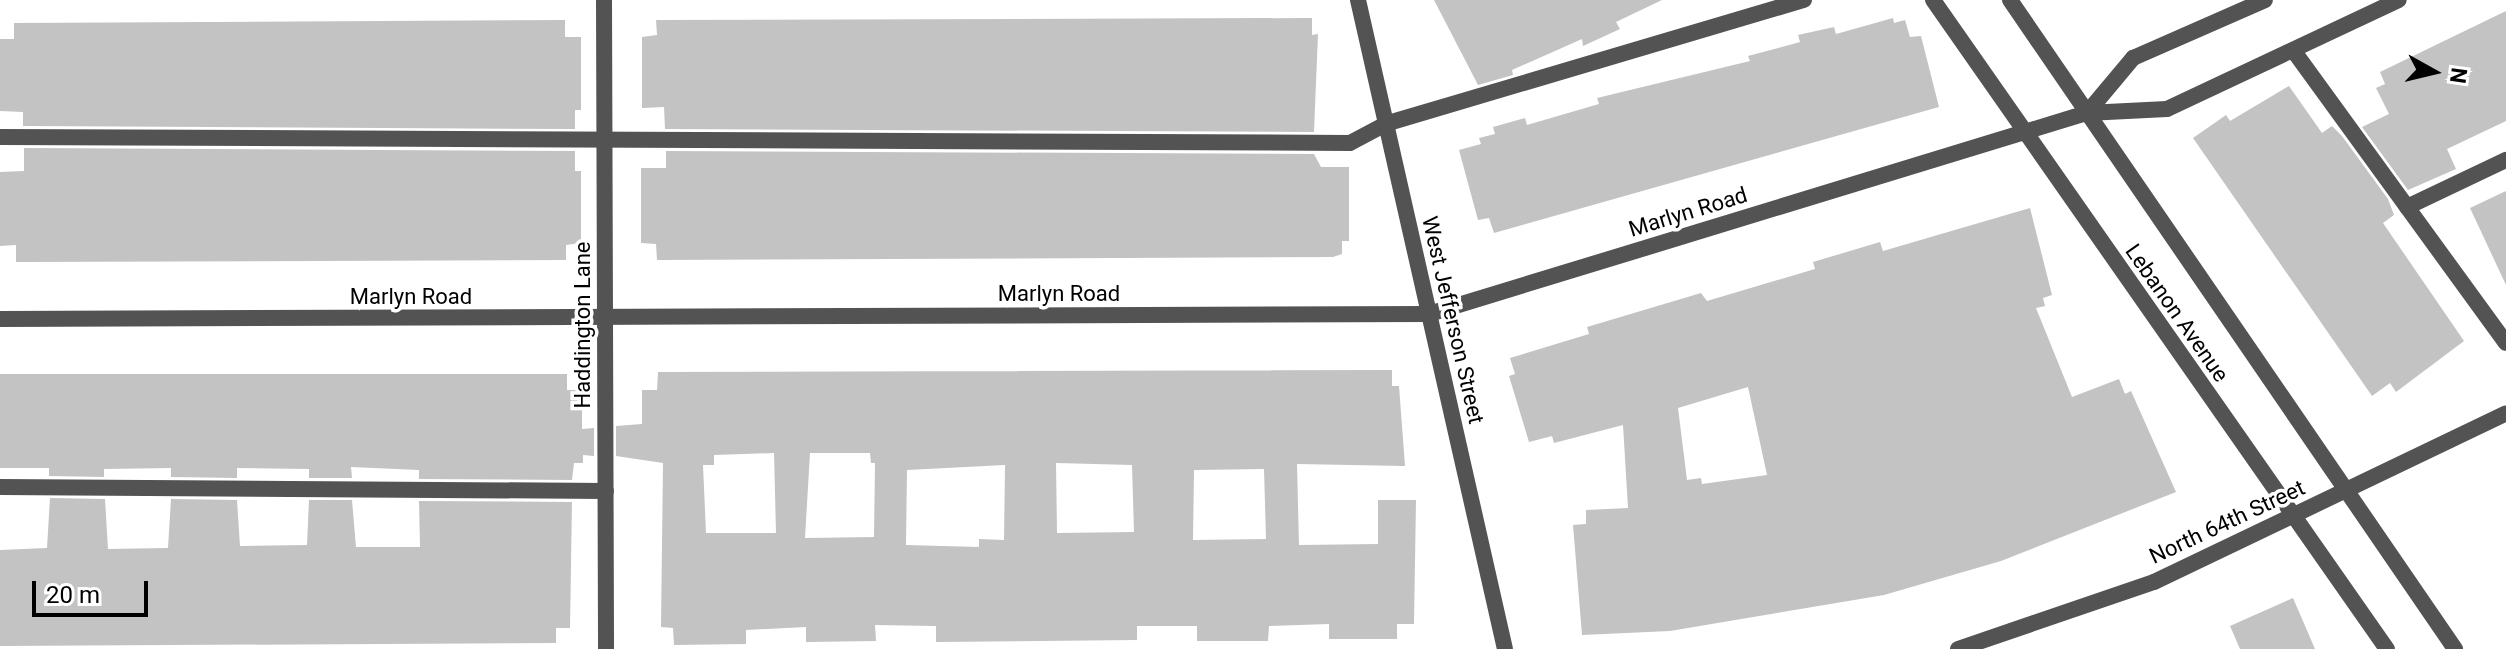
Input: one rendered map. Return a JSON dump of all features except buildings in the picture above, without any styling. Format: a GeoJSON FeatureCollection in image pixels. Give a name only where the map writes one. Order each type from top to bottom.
{"type":"FeatureCollection","features":[{"type":"Feature","properties":{"kind":"street","name":"Haddington Lane"},"geometry":{"type":"LineString","coordinates":[[604,0],[606,649]]}},
{"type":"Feature","properties":{"kind":"street","name":"West Jefferson Street"},"geometry":{"type":"LineString","coordinates":[[1358,0],[1505,649]]}},
{"type":"Feature","properties":{"kind":"street"},"geometry":{"type":"LineString","coordinates":[[0,137],[1350,143],[1385,124],[1804,0]]}},
{"type":"Feature","properties":{"kind":"street","name":"Lebanon Avenue"},"geometry":{"type":"LineString","coordinates":[[1933,0],[2022,132],[2387,649]]}},
{"type":"Feature","properties":{"kind":"street","name":"Lebanon Avenue"},"geometry":{"type":"LineString","coordinates":[[2010,0],[2455,649]]}},
{"type":"Feature","properties":{"kind":"street"},"geometry":{"type":"LineString","coordinates":[[2087,113],[2133,58],[2265,0]]}},
{"type":"Feature","properties":{"kind":"street","name":"Marlyn Road"},"geometry":{"type":"LineString","coordinates":[[0,319],[1429,314],[2087,113],[2167,109],[2399,0]]}},
{"type":"Feature","properties":{"kind":"street"},"geometry":{"type":"LineString","coordinates":[[2293,50],[2506,343]]}},
{"type":"Feature","properties":{"kind":"street"},"geometry":{"type":"LineString","coordinates":[[2407,207],[2506,160]]}},
{"type":"Feature","properties":{"kind":"street","name":"North 64th Street"},"geometry":{"type":"LineString","coordinates":[[1958,649],[2096,605],[2295,516],[2506,413]]}},
{"type":"Feature","properties":{"kind":"street"},"geometry":{"type":"LineString","coordinates":[[0,487],[606,491]]}}]}
